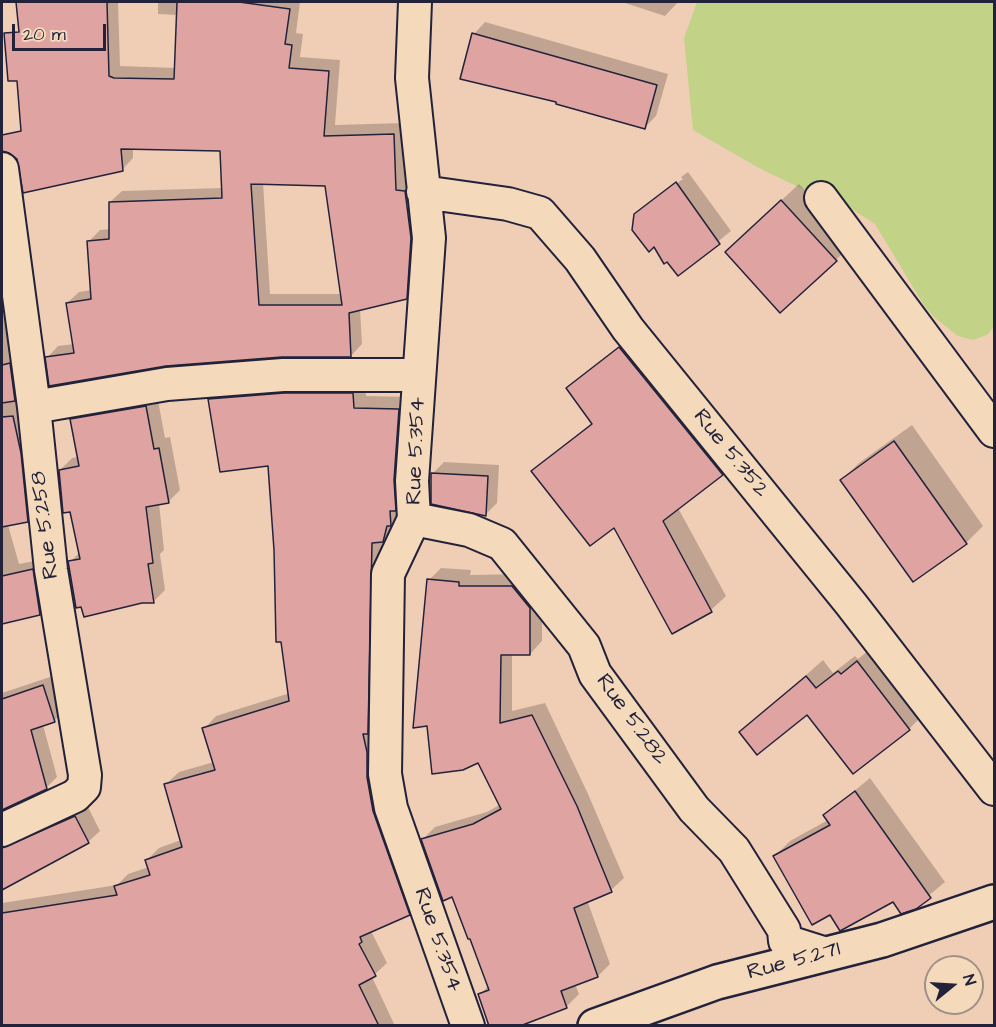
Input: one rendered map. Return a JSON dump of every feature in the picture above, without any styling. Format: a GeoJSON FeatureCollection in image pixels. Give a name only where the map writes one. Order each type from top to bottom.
{"type":"FeatureCollection","features":[{"type":"Feature","properties":{"kind":"street","name":"Rue 5.354"},"geometry":{"type":"LineString","coordinates":[[415,2],[412,78],[429,238],[412,481],[414,519],[388,574],[385,774],[391,808],[468,1026]]}},
{"type":"Feature","properties":{"kind":"street","name":"Rue 5.258"},"geometry":{"type":"LineString","coordinates":[[2,169],[34,407],[51,570],[84,781],[84,787],[75,796],[2,830]]}},
{"type":"Feature","properties":{"kind":"street","name":"Rue 5.352"},"geometry":{"type":"LineString","coordinates":[[423,192],[508,204],[540,213],[580,259],[628,328],[851,604],[994,789]]}},
{"type":"Feature","properties":{"kind":"street"},"geometry":{"type":"LineString","coordinates":[[821,198],[994,431]]}},
{"type":"Feature","properties":{"kind":"street"},"geometry":{"type":"LineString","coordinates":[[34,407],[167,384],[283,375],[419,375]]}},
{"type":"Feature","properties":{"kind":"street","name":"Rue 5.282"},"geometry":{"type":"LineString","coordinates":[[414,519],[469,530],[502,544],[585,646],[595,674],[694,809],[734,850],[784,930],[785,941],[823,953]]}},
{"type":"Feature","properties":{"kind":"street","name":"Rue 5.271"},"geometry":{"type":"LineString","coordinates":[[595,1026],[717,982],[823,953],[882,940],[994,902]]}},
{"type":"Feature","properties":{"kind":"green space"},"geometry":{"type":"Polygon","coordinates":[[[697,2],[994,2],[994,327],[987,335],[973,340],[958,336],[935,318],[925,307],[875,224],[836,199],[821,198],[759,168],[693,130],[684,38],[697,2]]]}},
{"type":"Feature","properties":{"kind":"building"},"geometry":{"type":"Polygon","coordinates":[[[16,2],[107,2],[109,76],[174,79],[177,2],[239,2],[290,9],[285,44],[292,45],[289,68],[329,71],[324,136],[394,134],[396,190],[405,191],[411,238],[407,299],[349,313],[351,357],[282,357],[166,366],[49,386],[45,357],[74,353],[66,303],[91,299],[87,241],[109,239],[109,202],[222,198],[220,151],[121,149],[123,171],[23,193],[17,159],[2,151],[2,135],[21,131],[17,81],[8,81],[4,33],[19,32],[16,2]],[[251,184],[259,305],[342,305],[325,186],[251,184]]]}},
{"type":"Feature","properties":{"kind":"building"},"geometry":{"type":"Polygon","coordinates":[[[472,33],[657,85],[645,129],[556,104],[556,102],[460,79],[472,33]]]}},
{"type":"Feature","properties":{"kind":"building"},"geometry":{"type":"Polygon","coordinates":[[[676,182],[720,244],[678,276],[667,262],[664,264],[654,247],[649,252],[632,230],[634,214],[676,182]]]}},
{"type":"Feature","properties":{"kind":"building"},"geometry":{"type":"Polygon","coordinates":[[[781,200],[837,261],[780,313],[725,252],[781,200]]]}},
{"type":"Feature","properties":{"kind":"building"},"geometry":{"type":"Polygon","coordinates":[[[619,347],[723,475],[663,521],[712,612],[672,634],[614,528],[590,546],[531,471],[592,424],[566,388],[619,347]]]}},
{"type":"Feature","properties":{"kind":"building"},"geometry":{"type":"Polygon","coordinates":[[[10,363],[15,401],[2,403],[2,365],[10,363]]]}},
{"type":"Feature","properties":{"kind":"building"},"geometry":{"type":"Polygon","coordinates":[[[284,393],[353,393],[354,408],[399,409],[394,480],[396,511],[390,511],[391,526],[387,526],[383,542],[372,543],[368,734],[363,734],[373,811],[410,915],[360,937],[362,942],[359,944],[376,976],[359,985],[379,1026],[2,1026],[2,913],[117,895],[114,886],[150,875],[145,860],[182,847],[164,784],[215,770],[202,728],[289,701],[281,642],[276,642],[274,550],[268,466],[220,472],[208,399],[284,393]]]}},
{"type":"Feature","properties":{"kind":"building"},"geometry":{"type":"Polygon","coordinates":[[[146,406],[154,449],[159,448],[169,503],[146,507],[153,563],[148,564],[154,603],[142,603],[84,617],[81,607],[76,608],[68,561],[80,559],[70,512],[63,513],[59,470],[79,466],[70,419],[146,406]]]}},
{"type":"Feature","properties":{"kind":"building"},"geometry":{"type":"Polygon","coordinates":[[[13,416],[21,453],[28,522],[2,527],[2,417],[13,416]]]}},
{"type":"Feature","properties":{"kind":"building"},"geometry":{"type":"Polygon","coordinates":[[[894,441],[967,544],[913,582],[840,480],[894,441]]]}},
{"type":"Feature","properties":{"kind":"building"},"geometry":{"type":"Polygon","coordinates":[[[431,473],[488,476],[486,516],[431,504],[431,473]]]}},
{"type":"Feature","properties":{"kind":"building"},"geometry":{"type":"Polygon","coordinates":[[[33,569],[40,615],[2,624],[2,576],[33,569]]]}},
{"type":"Feature","properties":{"kind":"building"},"geometry":{"type":"Polygon","coordinates":[[[427,579],[459,582],[459,586],[512,586],[530,608],[530,655],[501,655],[500,723],[532,715],[577,806],[612,892],[574,908],[598,977],[561,991],[567,1008],[520,1026],[489,1026],[478,994],[489,990],[452,897],[443,901],[421,839],[473,824],[501,809],[478,763],[463,770],[432,774],[427,726],[413,728],[427,579]]]}},
{"type":"Feature","properties":{"kind":"building"},"geometry":{"type":"Polygon","coordinates":[[[857,661],[910,730],[853,774],[807,715],[757,755],[739,732],[806,676],[816,688],[838,671],[841,674],[857,661]]]}},
{"type":"Feature","properties":{"kind":"building"},"geometry":{"type":"Polygon","coordinates":[[[43,685],[55,722],[31,730],[47,789],[2,810],[2,699],[43,685]]]}},
{"type":"Feature","properties":{"kind":"building"},"geometry":{"type":"Polygon","coordinates":[[[855,791],[931,898],[916,909],[901,914],[893,902],[840,931],[830,915],[812,925],[773,856],[830,825],[823,815],[855,791]]]}},
{"type":"Feature","properties":{"kind":"building"},"geometry":{"type":"Polygon","coordinates":[[[75,816],[89,843],[2,890],[2,848],[75,816]]]}}]}
